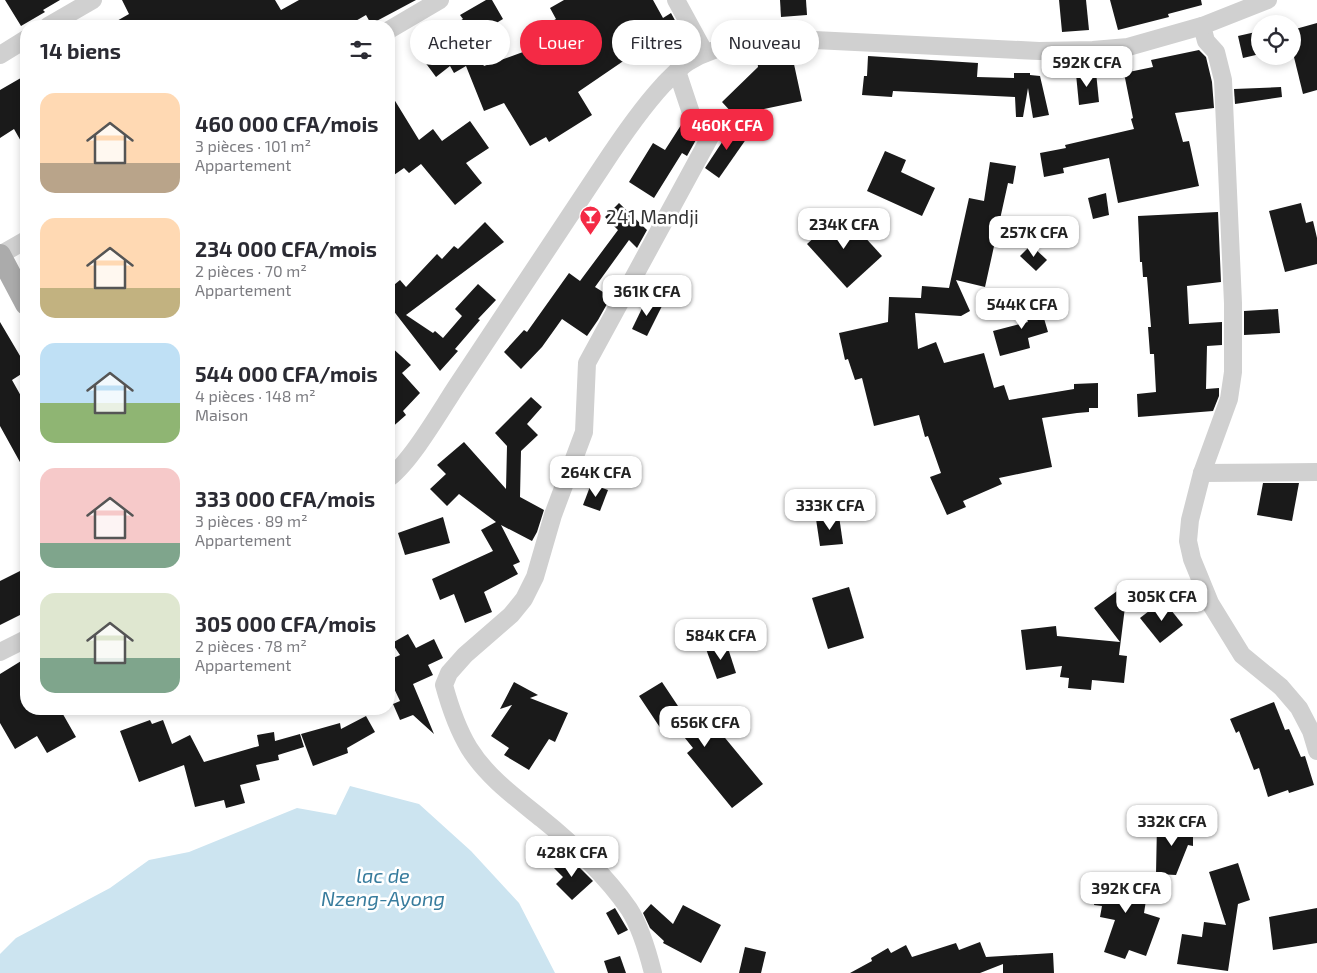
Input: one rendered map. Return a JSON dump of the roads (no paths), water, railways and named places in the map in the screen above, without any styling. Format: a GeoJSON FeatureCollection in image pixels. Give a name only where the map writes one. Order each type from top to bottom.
{"type":"FeatureCollection","features":[{"type":"Feature","properties":{"kind":"main road"},"geometry":{"type":"LineString","coordinates":[[0,255],[20,293]]}},
{"type":"Feature","properties":{"kind":"street"},"geometry":{"type":"LineString","coordinates":[[58,20],[93,0]]}},
{"type":"Feature","properties":{"kind":"street"},"geometry":{"type":"LineString","coordinates":[[395,26],[440,0]]}},
{"type":"Feature","properties":{"kind":"street"},"geometry":{"type":"LineString","coordinates":[[676,0],[705,53]]}},
{"type":"Feature","properties":{"kind":"street"},"geometry":{"type":"LineString","coordinates":[[395,472],[405,461],[440,412],[558,231],[628,129],[652,98],[686,63],[705,53],[725,47],[762,41],[794,39],[1039,51],[1128,47],[1202,26],[1268,0]]}},
{"type":"Feature","properties":{"kind":"street"},"geometry":{"type":"LineString","coordinates":[[1202,26],[1206,41],[1216,52],[1223,80],[1234,303],[1234,372],[1229,399],[1202,473],[1190,520],[1188,541],[1192,559],[1210,603],[1242,655],[1280,687],[1299,708],[1314,729],[1317,751]]}},
{"type":"Feature","properties":{"kind":"street"},"geometry":{"type":"LineString","coordinates":[[0,55],[20,43]]}},
{"type":"Feature","properties":{"kind":"street"},"geometry":{"type":"LineString","coordinates":[[653,973],[650,959],[629,910],[594,867],[544,821],[502,787],[486,770],[469,749],[458,728],[444,685],[448,673],[520,604],[535,577],[553,515],[584,432],[587,364],[710,137],[692,116],[677,71]]}},
{"type":"Feature","properties":{"kind":"street"},"geometry":{"type":"LineString","coordinates":[[0,255],[20,243]]}},
{"type":"Feature","properties":{"kind":"street"},"geometry":{"type":"LineString","coordinates":[[1202,473],[1317,472]]}},
{"type":"Feature","properties":{"kind":"street"},"geometry":{"type":"LineString","coordinates":[[0,652],[20,642]]}},
{"type":"Feature","properties":{"kind":"water","name":"lac de Nzeng-Ayong"},"geometry":{"type":"Polygon","coordinates":[[[350,786],[419,804],[471,851],[519,903],[555,973],[0,973],[0,954],[16,938],[110,888],[149,860],[189,852],[297,808],[336,815],[350,786]]]}},
{"type":"Feature","properties":{"kind":"place","name":"241 Mandji"},"geometry":{"type":"Point","coordinates":[590,236]}}]}
